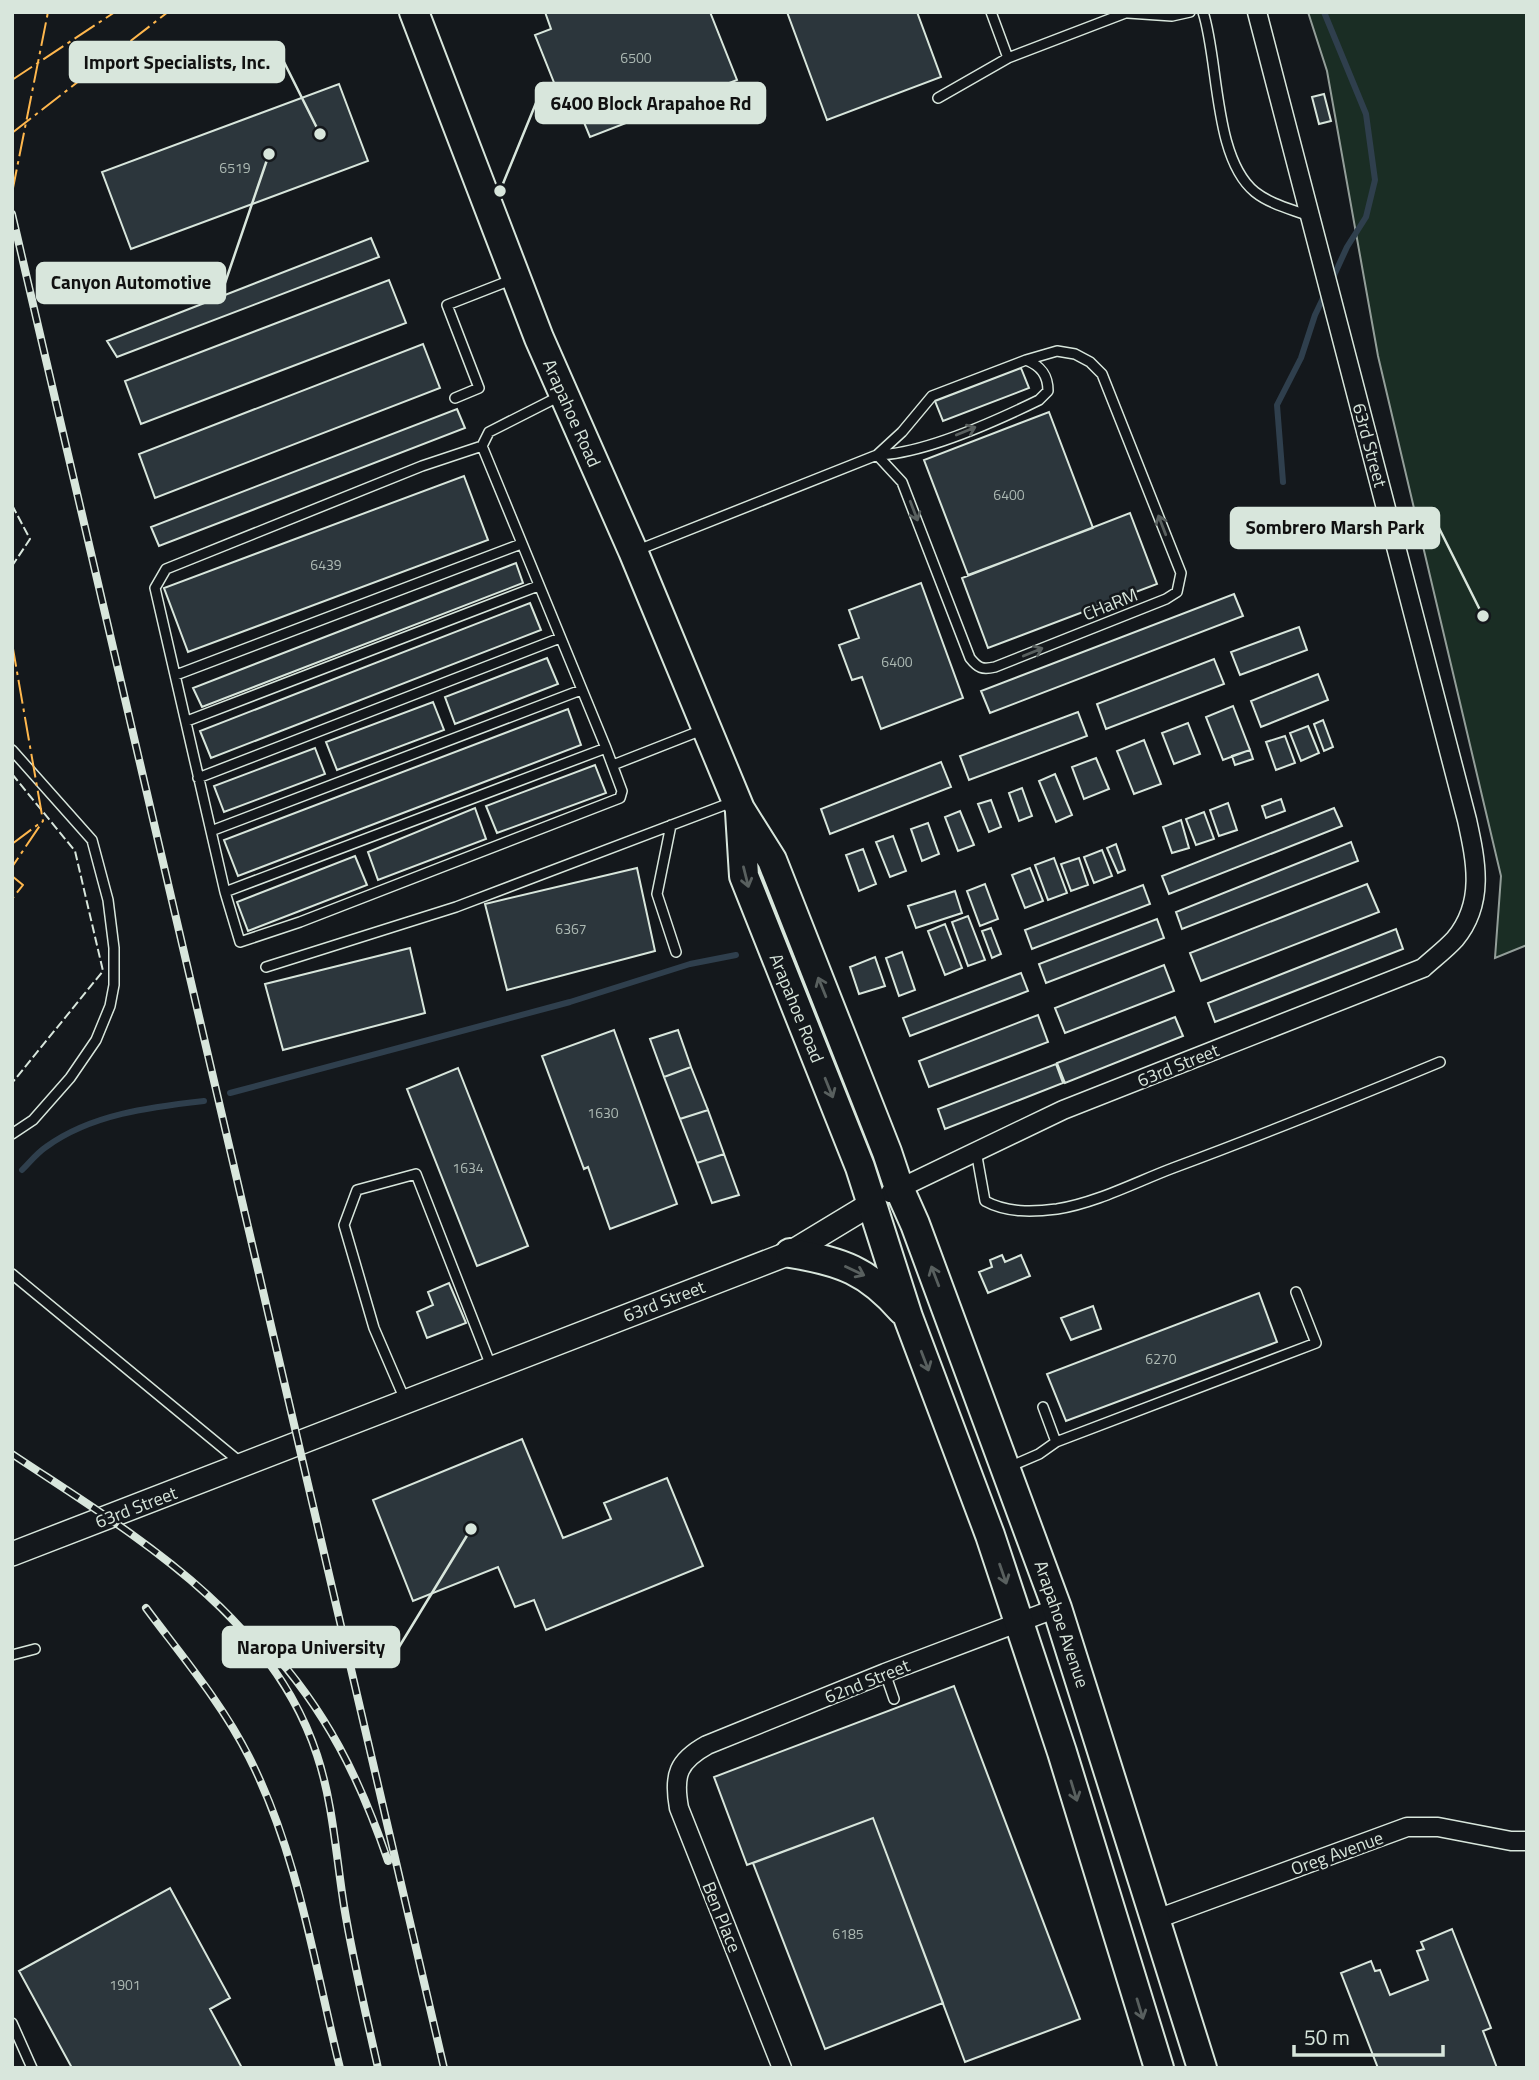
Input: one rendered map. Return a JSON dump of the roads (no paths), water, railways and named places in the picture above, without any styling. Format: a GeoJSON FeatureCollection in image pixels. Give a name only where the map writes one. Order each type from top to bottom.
{"type":"FeatureCollection","features":[{"type":"Feature","properties":{"kind":"main road","name":"Arapahoe Road"},"geometry":{"type":"LineString","coordinates":[[414,12],[515,278],[633,551],[738,805],[772,860],[899,1188]]}},
{"type":"Feature","properties":{"kind":"main road","name":"Arapahoe Road"},"geometry":{"type":"LineString","coordinates":[[738,805],[744,876],[855,1155],[871,1204]]}},
{"type":"Feature","properties":{"kind":"main road","name":"Arapahoe Avenue"},"geometry":{"type":"LineString","coordinates":[[899,1188],[1007,1468],[1057,1608],[1202,2068]]}},
{"type":"Feature","properties":{"kind":"main road"},"geometry":{"type":"LineString","coordinates":[[871,1204],[908,1317],[1020,1622],[1159,2068]]}},
{"type":"Feature","properties":{"kind":"main road"},"geometry":{"type":"LineString","coordinates":[[790,1252],[821,1257],[871,1279],[884,1289],[908,1317]]}},
{"type":"Feature","properties":{"kind":"street","name":"63rd Street"},"geometry":{"type":"LineString","coordinates":[[12,1554],[790,1252],[899,1188],[976,1151],[1076,1105],[1423,968],[1455,940],[1469,920],[1475,897],[1476,866],[1467,820],[1257,12]]}},
{"type":"Feature","properties":{"kind":"street","name":"62nd Street"},"geometry":{"type":"LineString","coordinates":[[682,1764],[707,1745],[885,1673],[1057,1608]]}},
{"type":"Feature","properties":{"kind":"street","name":"Ben Place"},"geometry":{"type":"LineString","coordinates":[[682,1764],[676,1792],[679,1808],[782,2068]]}},
{"type":"Feature","properties":{"kind":"street","name":"Oreg Avenue"},"geometry":{"type":"LineString","coordinates":[[1154,1920],[1407,1828],[1438,1827],[1511,1841],[1527,1841]]}},
{"type":"Feature","properties":{"kind":"lane"},"geometry":{"type":"LineString","coordinates":[[990,12],[1008,58]]}},
{"type":"Feature","properties":{"kind":"lane"},"geometry":{"type":"LineString","coordinates":[[938,98],[1008,58],[1128,13],[1172,16],[1190,12]]}},
{"type":"Feature","properties":{"kind":"lane"},"geometry":{"type":"LineString","coordinates":[[1203,12],[1208,26],[1218,102],[1235,168],[1254,191],[1272,202],[1311,217]]}},
{"type":"Feature","properties":{"kind":"lane"},"geometry":{"type":"LineString","coordinates":[[455,398],[479,388],[447,305],[515,278]]}},
{"type":"Feature","properties":{"kind":"lane","name":"CHaRM"},"geometry":{"type":"LineString","coordinates":[[877,456],[902,482],[970,658],[977,667],[986,670],[995,667],[1166,599],[1177,592],[1181,572],[1102,374],[1090,362],[1076,354],[1057,351],[1026,360]]}},
{"type":"Feature","properties":{"kind":"lane"},"geometry":{"type":"LineString","coordinates":[[633,551],[877,456],[898,455],[1039,400],[1048,391],[1048,382],[1043,371],[1026,360],[932,396],[902,432],[877,456]]}},
{"type":"Feature","properties":{"kind":"lane"},"geometry":{"type":"LineString","coordinates":[[482,446],[606,748],[622,790],[620,798],[300,922],[240,942],[225,892],[176,675],[164,637],[155,588],[166,569],[422,466],[482,446],[489,432],[564,394]]}},
{"type":"Feature","properties":{"kind":"lane"},"geometry":{"type":"LineString","coordinates":[[176,675],[521,544]]}},
{"type":"Feature","properties":{"kind":"lane"},"geometry":{"type":"LineString","coordinates":[[187,721],[538,586]]}},
{"type":"Feature","properties":{"kind":"lane"},"geometry":{"type":"LineString","coordinates":[[198,778],[559,638]]}},
{"type":"Feature","properties":{"kind":"lane"},"geometry":{"type":"LineString","coordinates":[[211,831],[581,690]]}},
{"type":"Feature","properties":{"kind":"lane"},"geometry":{"type":"LineString","coordinates":[[612,765],[707,728]]}},
{"type":"Feature","properties":{"kind":"lane"},"geometry":{"type":"LineString","coordinates":[[225,892],[606,748]]}},
{"type":"Feature","properties":{"kind":"lane"},"geometry":{"type":"LineString","coordinates":[[12,750],[92,840],[108,900],[114,948],[114,985],[110,1006],[96,1040],[71,1078],[33,1120],[12,1134]]}},
{"type":"Feature","properties":{"kind":"lane"},"geometry":{"type":"LineString","coordinates":[[267,967],[456,906],[671,825],[738,805]]}},
{"type":"Feature","properties":{"kind":"lane"},"geometry":{"type":"LineString","coordinates":[[671,825],[657,894],[676,952]]}},
{"type":"Feature","properties":{"kind":"lane"},"geometry":{"type":"LineString","coordinates":[[976,1151],[985,1201],[1000,1209],[1059,1209],[1198,1159],[1440,1062]]}},
{"type":"Feature","properties":{"kind":"lane"},"geometry":{"type":"LineString","coordinates":[[406,1402],[374,1328],[344,1225],[357,1190],[416,1174],[492,1368]]}},
{"type":"Feature","properties":{"kind":"lane"},"geometry":{"type":"LineString","coordinates":[[12,1274],[243,1465]]}},
{"type":"Feature","properties":{"kind":"lane"},"geometry":{"type":"LineString","coordinates":[[1007,1468],[1039,1454],[1056,1442],[1316,1343],[1296,1292]]}},
{"type":"Feature","properties":{"kind":"lane"},"geometry":{"type":"LineString","coordinates":[[1043,1407],[1056,1442]]}},
{"type":"Feature","properties":{"kind":"lane"},"geometry":{"type":"LineString","coordinates":[[12,1655],[35,1649]]}},
{"type":"Feature","properties":{"kind":"lane"},"geometry":{"type":"LineString","coordinates":[[885,1673],[894,1699]]}},
{"type":"Feature","properties":{"kind":"lane"},"geometry":{"type":"LineString","coordinates":[[12,2023],[32,2068]]}},
{"type":"Feature","properties":{"kind":"waterway"},"geometry":{"type":"LineString","coordinates":[[1324,12],[1366,114],[1375,180],[1366,217],[1347,247],[1331,282]]}},
{"type":"Feature","properties":{"kind":"waterway"},"geometry":{"type":"LineString","coordinates":[[1283,482],[1277,405],[1301,358],[1315,315],[1326,292]]}},
{"type":"Feature","properties":{"kind":"waterway"},"geometry":{"type":"LineString","coordinates":[[230,1093],[570,1002],[690,964],[736,955]]}},
{"type":"Feature","properties":{"kind":"waterway"},"geometry":{"type":"LineString","coordinates":[[22,1170],[46,1147],[82,1127],[143,1109],[204,1101]]}},
{"type":"Feature","properties":{"kind":"railway"},"geometry":{"type":"LineString","coordinates":[[12,214],[444,2068]]}},
{"type":"Feature","properties":{"kind":"railway"},"geometry":{"type":"LineString","coordinates":[[12,1454],[103,1514],[191,1580],[231,1618],[266,1659],[295,1704],[317,1755],[327,1792],[348,1927],[378,2068]]}},
{"type":"Feature","properties":{"kind":"railway"},"geometry":{"type":"LineString","coordinates":[[146,1608],[226,1718],[249,1757],[266,1794],[303,1910],[340,2068]]}},
{"type":"Feature","properties":{"kind":"railway"},"geometry":{"type":"LineString","coordinates":[[267,1646],[307,1695],[339,1747],[366,1802],[388,1861]]}},
{"type":"Feature","properties":{"kind":"place","name":"Import Specialists, Inc."},"geometry":{"type":"Point","coordinates":[320,134]}},
{"type":"Feature","properties":{"kind":"place","name":"Canyon Automotive"},"geometry":{"type":"Point","coordinates":[269,154]}},
{"type":"Feature","properties":{"kind":"place","name":"6400 Block Arapahoe Rd"},"geometry":{"type":"Point","coordinates":[500,191]}},
{"type":"Feature","properties":{"kind":"place","name":"Sombrero Marsh Park"},"geometry":{"type":"Point","coordinates":[1483,616]}},
{"type":"Feature","properties":{"kind":"place","name":"Naropa University"},"geometry":{"type":"Point","coordinates":[471,1529]}}]}
